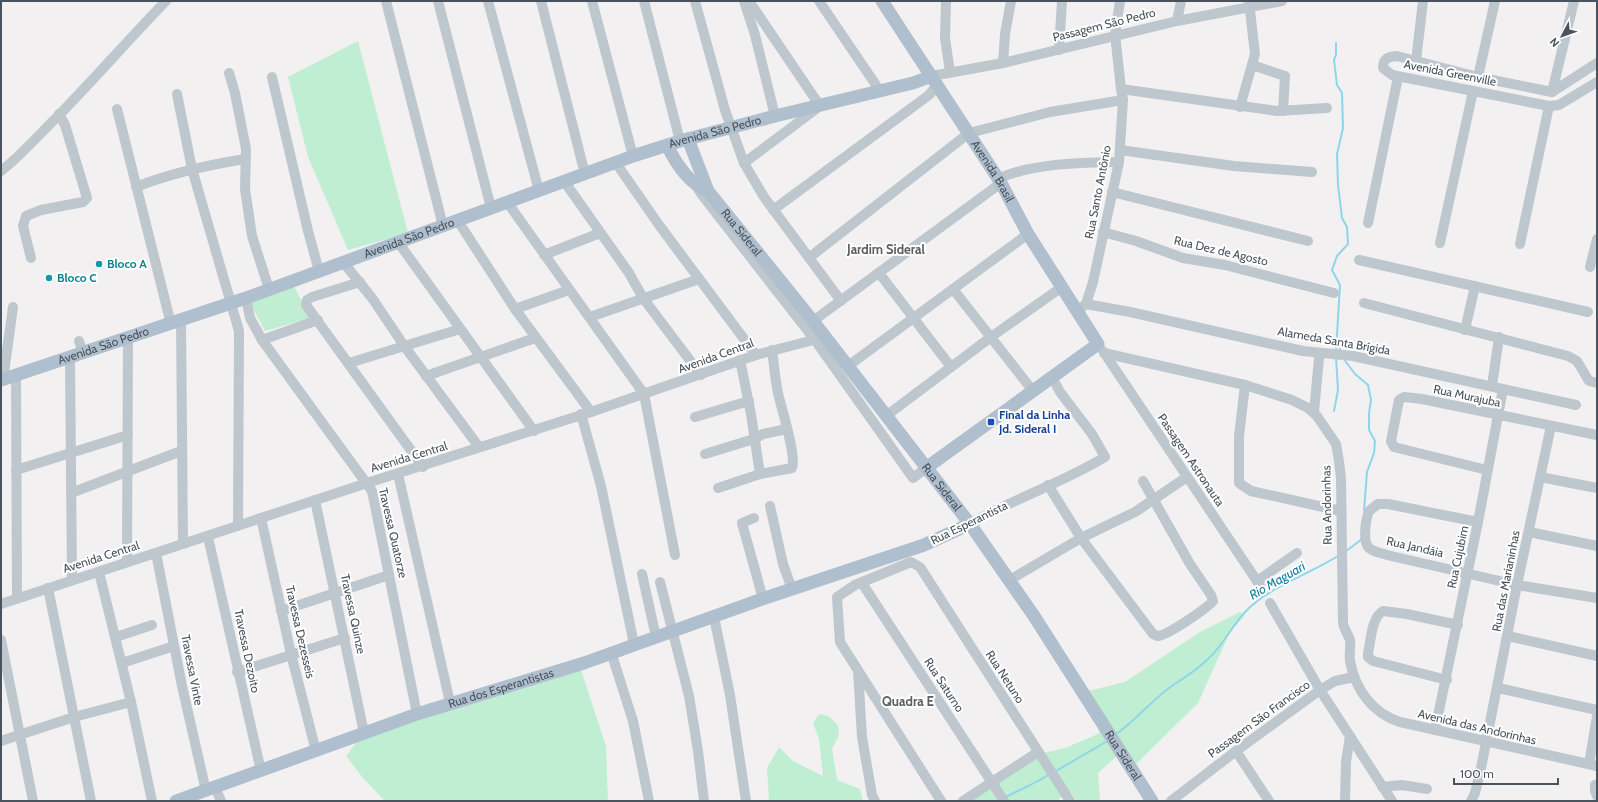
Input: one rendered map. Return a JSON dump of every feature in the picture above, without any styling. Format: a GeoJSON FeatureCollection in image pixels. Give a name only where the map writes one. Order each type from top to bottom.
{"type":"FeatureCollection","features":[{"type":"Feature","properties":{"kind":"main road","name":"Avenida Brasil"},"geometry":{"type":"LineString","coordinates":[[882,1],[1000,181],[1028,234],[1062,287],[1081,308],[1101,348]]}},
{"type":"Feature","properties":{"kind":"main road","name":"Avenida São Pedro"},"geometry":{"type":"LineString","coordinates":[[2,380],[70,357],[81,347],[128,337],[246,298],[633,156],[684,140],[775,116],[880,91],[935,80]]}},
{"type":"Feature","properties":{"kind":"main road","name":"Rua Sideral"},"geometry":{"type":"LineString","coordinates":[[684,140],[703,189]]}},
{"type":"Feature","properties":{"kind":"main road","name":"Rua Sideral"},"geometry":{"type":"LineString","coordinates":[[667,146],[679,168],[703,189],[813,321],[820,339],[848,366],[970,524],[1008,581],[1034,616],[1152,801]]}},
{"type":"Feature","properties":{"kind":"main road"},"geometry":{"type":"LineString","coordinates":[[926,468],[1052,377],[1101,348]]}},
{"type":"Feature","properties":{"kind":"main road","name":"Rua Esperantista"},"geometry":{"type":"LineString","coordinates":[[827,576],[924,545],[970,524]]}},
{"type":"Feature","properties":{"kind":"main road","name":"Rua dos Esperantistas"},"geometry":{"type":"LineString","coordinates":[[183,800],[416,714],[584,663],[611,652],[827,576]]}},
{"type":"Feature","properties":{"kind":"street"},"geometry":{"type":"LineString","coordinates":[[1,171],[23,152],[103,69],[132,35],[166,1]]}},
{"type":"Feature","properties":{"kind":"street"},"geometry":{"type":"LineString","coordinates":[[386,1],[443,226]]}},
{"type":"Feature","properties":{"kind":"street"},"geometry":{"type":"LineString","coordinates":[[438,1],[491,208]]}},
{"type":"Feature","properties":{"kind":"street"},"geometry":{"type":"LineString","coordinates":[[488,1],[538,191]]}},
{"type":"Feature","properties":{"kind":"street"},"geometry":{"type":"LineString","coordinates":[[592,1],[633,156]]}},
{"type":"Feature","properties":{"kind":"street"},"geometry":{"type":"LineString","coordinates":[[644,1],[684,140]]}},
{"type":"Feature","properties":{"kind":"street"},"geometry":{"type":"LineString","coordinates":[[695,1],[731,128],[744,163],[756,185],[841,300]]}},
{"type":"Feature","properties":{"kind":"street"},"geometry":{"type":"LineString","coordinates":[[744,1],[757,43],[775,116]]}},
{"type":"Feature","properties":{"kind":"street"},"geometry":{"type":"LineString","coordinates":[[749,1],[820,106]]}},
{"type":"Feature","properties":{"kind":"street"},"geometry":{"type":"LineString","coordinates":[[819,1],[880,91]]}},
{"type":"Feature","properties":{"kind":"street"},"geometry":{"type":"LineString","coordinates":[[946,1],[945,38],[950,72]]}},
{"type":"Feature","properties":{"kind":"street"},"geometry":{"type":"LineString","coordinates":[[1003,63],[1005,34],[1011,1]]}},
{"type":"Feature","properties":{"kind":"street"},"geometry":{"type":"LineString","coordinates":[[1059,50],[1062,1]]}},
{"type":"Feature","properties":{"kind":"street","name":"Rua Santo Antônio"},"geometry":{"type":"LineString","coordinates":[[1081,308],[1093,282],[1119,162],[1123,100],[1120,89],[1115,34],[1120,1]]}},
{"type":"Feature","properties":{"kind":"street"},"geometry":{"type":"LineString","coordinates":[[1177,21],[1181,1]]}},
{"type":"Feature","properties":{"kind":"street","name":"Passagem São Pedro"},"geometry":{"type":"LineString","coordinates":[[935,80],[950,72],[1003,63],[1059,50],[1115,34],[1249,4],[1282,1]]}},
{"type":"Feature","properties":{"kind":"street"},"geometry":{"type":"LineString","coordinates":[[1416,61],[1423,1]]}},
{"type":"Feature","properties":{"kind":"street"},"geometry":{"type":"LineString","coordinates":[[1478,77],[1495,1]]}},
{"type":"Feature","properties":{"kind":"street"},"geometry":{"type":"LineString","coordinates":[[1552,92],[1574,1]]}},
{"type":"Feature","properties":{"kind":"street"},"geometry":{"type":"LineString","coordinates":[[541,2],[585,174]]}},
{"type":"Feature","properties":{"kind":"street"},"geometry":{"type":"LineString","coordinates":[[1240,107],[1255,54],[1249,4]]}},
{"type":"Feature","properties":{"kind":"street","name":"Avenida Greenville"},"geometry":{"type":"LineString","coordinates":[[1552,92],[1478,77],[1397,56],[1388,57],[1385,60],[1383,68],[1386,72],[1398,77],[1549,106],[1559,105],[1597,82]]}},
{"type":"Feature","properties":{"kind":"street"},"geometry":{"type":"LineString","coordinates":[[1552,92],[1597,63]]}},
{"type":"Feature","properties":{"kind":"street"},"geometry":{"type":"LineString","coordinates":[[1252,65],[1285,76],[1283,111]]}},
{"type":"Feature","properties":{"kind":"street"},"geometry":{"type":"LineString","coordinates":[[229,73],[235,93],[244,140],[245,189],[252,236],[269,289]]}},
{"type":"Feature","properties":{"kind":"street"},"geometry":{"type":"LineString","coordinates":[[272,77],[308,231],[319,271]]}},
{"type":"Feature","properties":{"kind":"street"},"geometry":{"type":"LineString","coordinates":[[1368,223],[1398,77]]}},
{"type":"Feature","properties":{"kind":"street"},"geometry":{"type":"LineString","coordinates":[[774,210],[929,95],[935,80]]}},
{"type":"Feature","properties":{"kind":"street"},"geometry":{"type":"LineString","coordinates":[[1120,89],[1240,107],[1283,111],[1327,108]]}},
{"type":"Feature","properties":{"kind":"street"},"geometry":{"type":"LineString","coordinates":[[1440,243],[1473,91]]}},
{"type":"Feature","properties":{"kind":"street"},"geometry":{"type":"LineString","coordinates":[[176,94],[192,169],[239,331],[238,526]]}},
{"type":"Feature","properties":{"kind":"street"},"geometry":{"type":"LineString","coordinates":[[810,257],[969,133],[1050,112],[1123,100]]}},
{"type":"Feature","properties":{"kind":"street","name":"Avenida São Pedro"},"geometry":{"type":"LineString","coordinates":[[744,163],[820,106]]}},
{"type":"Feature","properties":{"kind":"street"},"geometry":{"type":"LineString","coordinates":[[1520,244],[1549,106]]}},
{"type":"Feature","properties":{"kind":"street"},"geometry":{"type":"LineString","coordinates":[[117,109],[136,187],[176,322],[183,544]]}},
{"type":"Feature","properties":{"kind":"street"},"geometry":{"type":"LineString","coordinates":[[31,258],[23,226],[26,216],[41,210],[85,201],[87,196],[65,125],[59,114]]}},
{"type":"Feature","properties":{"kind":"street"},"geometry":{"type":"LineString","coordinates":[[1120,150],[1234,166],[1312,172]]}},
{"type":"Feature","properties":{"kind":"street"},"geometry":{"type":"LineString","coordinates":[[136,187],[162,177],[192,169],[245,159]]}},
{"type":"Feature","properties":{"kind":"street"},"geometry":{"type":"LineString","coordinates":[[813,321],[1010,174],[1048,166],[1093,162],[1119,162]]}},
{"type":"Feature","properties":{"kind":"street"},"geometry":{"type":"LineString","coordinates":[[616,163],[699,279],[756,355]]}},
{"type":"Feature","properties":{"kind":"street"},"geometry":{"type":"LineString","coordinates":[[564,181],[629,273],[643,298],[701,375]]}},
{"type":"Feature","properties":{"kind":"street"},"geometry":{"type":"LineString","coordinates":[[703,189],[702,195],[820,339],[913,478],[926,468]]}},
{"type":"Feature","properties":{"kind":"street"},"geometry":{"type":"LineString","coordinates":[[1112,192],[1308,241]]}},
{"type":"Feature","properties":{"kind":"street"},"geometry":{"type":"LineString","coordinates":[[508,202],[544,255],[644,394],[675,555]]}},
{"type":"Feature","properties":{"kind":"street"},"geometry":{"type":"LineString","coordinates":[[458,221],[515,309],[586,413],[634,644]]}},
{"type":"Feature","properties":{"kind":"street","name":"Rua Dez de Agosto"},"geometry":{"type":"LineString","coordinates":[[1103,232],[1136,241],[1183,258],[1226,265],[1334,293]]}},
{"type":"Feature","properties":{"kind":"street"},"geometry":{"type":"LineString","coordinates":[[544,255],[600,233]]}},
{"type":"Feature","properties":{"kind":"street"},"geometry":{"type":"LineString","coordinates":[[848,366],[1028,234]]}},
{"type":"Feature","properties":{"kind":"street"},"geometry":{"type":"LineString","coordinates":[[1590,267],[1597,239]]}},
{"type":"Feature","properties":{"kind":"street"},"geometry":{"type":"LineString","coordinates":[[398,242],[534,431]]}},
{"type":"Feature","properties":{"kind":"street"},"geometry":{"type":"LineString","coordinates":[[1359,260],[1588,312]]}},
{"type":"Feature","properties":{"kind":"street"},"geometry":{"type":"LineString","coordinates":[[343,262],[360,282],[405,347],[479,448]]}},
{"type":"Feature","properties":{"kind":"street"},"geometry":{"type":"LineString","coordinates":[[879,273],[912,318],[951,366]]}},
{"type":"Feature","properties":{"kind":"street"},"geometry":{"type":"LineString","coordinates":[[590,317],[699,279]]}},
{"type":"Feature","properties":{"kind":"street"},"geometry":{"type":"LineString","coordinates":[[360,282],[306,300],[306,305],[423,467]]}},
{"type":"Feature","properties":{"kind":"street"},"geometry":{"type":"LineString","coordinates":[[1465,330],[1475,286]]}},
{"type":"Feature","properties":{"kind":"street"},"geometry":{"type":"LineString","coordinates":[[886,416],[951,366],[1062,287]]}},
{"type":"Feature","properties":{"kind":"street"},"geometry":{"type":"LineString","coordinates":[[952,289],[1033,391]]}},
{"type":"Feature","properties":{"kind":"street"},"geometry":{"type":"LineString","coordinates":[[515,309],[569,290]]}},
{"type":"Feature","properties":{"kind":"street","name":"Travessa Quatorze"},"geometry":{"type":"LineString","coordinates":[[246,298],[254,326],[262,340],[372,491],[416,714]]}},
{"type":"Feature","properties":{"kind":"street"},"geometry":{"type":"LineString","coordinates":[[1364,303],[1465,330],[1500,337],[1568,356],[1577,361],[1590,381],[1597,383]]}},
{"type":"Feature","properties":{"kind":"street"},"geometry":{"type":"LineString","coordinates":[[2,380],[13,307]]}},
{"type":"Feature","properties":{"kind":"street","name":"Alameda Santa Brígida"},"geometry":{"type":"LineString","coordinates":[[1081,308],[1137,314],[1303,351],[1353,356],[1576,405]]}},
{"type":"Feature","properties":{"kind":"street"},"geometry":{"type":"LineString","coordinates":[[262,340],[318,320]]}},
{"type":"Feature","properties":{"kind":"street"},"geometry":{"type":"LineString","coordinates":[[239,331],[254,326]]}},
{"type":"Feature","properties":{"kind":"street"},"geometry":{"type":"LineString","coordinates":[[349,363],[460,329]]}},
{"type":"Feature","properties":{"kind":"street"},"geometry":{"type":"LineString","coordinates":[[127,562],[128,337]]}},
{"type":"Feature","properties":{"kind":"street"},"geometry":{"type":"LineString","coordinates":[[1492,386],[1500,337]]}},
{"type":"Feature","properties":{"kind":"street"},"geometry":{"type":"LineString","coordinates":[[426,376],[535,338]]}},
{"type":"Feature","properties":{"kind":"street","name":"Avenida Central"},"geometry":{"type":"LineString","coordinates":[[1,604],[208,537],[367,483],[423,467],[534,431],[701,375],[740,360],[772,350],[820,339]]}},
{"type":"Feature","properties":{"kind":"street","name":"Rua Andorinhas"},"geometry":{"type":"LineString","coordinates":[[1101,348],[1245,385],[1292,400],[1314,412],[1338,449],[1341,478],[1343,623],[1350,640],[1350,659],[1354,677]]}},
{"type":"Feature","properties":{"kind":"street","name":"Passagem Astronauta"},"geometry":{"type":"LineString","coordinates":[[1101,348],[1263,590]]}},
{"type":"Feature","properties":{"kind":"street"},"geometry":{"type":"LineString","coordinates":[[718,488],[760,474],[792,468],[793,466],[787,429],[778,392],[772,350]]}},
{"type":"Feature","properties":{"kind":"street"},"geometry":{"type":"LineString","coordinates":[[70,357],[72,580]]}},
{"type":"Feature","properties":{"kind":"street"},"geometry":{"type":"LineString","coordinates":[[1314,412],[1319,358]]}},
{"type":"Feature","properties":{"kind":"street"},"geometry":{"type":"LineString","coordinates":[[740,360],[749,401],[760,474]]}},
{"type":"Feature","properties":{"kind":"street"},"geometry":{"type":"LineString","coordinates":[[1584,373],[1597,376]]}},
{"type":"Feature","properties":{"kind":"street"},"geometry":{"type":"LineString","coordinates":[[16,376],[17,598]]}},
{"type":"Feature","properties":{"kind":"street","name":"Rua Esperantista"},"geometry":{"type":"LineString","coordinates":[[970,524],[996,509],[1105,457],[1092,434],[1060,392],[1052,377]]}},
{"type":"Feature","properties":{"kind":"street"},"geometry":{"type":"LineString","coordinates":[[1245,385],[1239,436],[1239,483],[1246,488],[1266,495],[1341,511]]}},
{"type":"Feature","properties":{"kind":"street","name":"Rua Cujubim"},"geometry":{"type":"LineString","coordinates":[[1436,730],[1458,626],[1503,389]]}},
{"type":"Feature","properties":{"kind":"street","name":"Rua Murajuba"},"geometry":{"type":"LineString","coordinates":[[1487,470],[1396,449],[1391,441],[1398,402],[1401,398],[1422,399],[1497,416],[1597,435]]}},
{"type":"Feature","properties":{"kind":"street"},"geometry":{"type":"LineString","coordinates":[[695,417],[749,401]]}},
{"type":"Feature","properties":{"kind":"street","name":"Rua das Marianinhas"},"geometry":{"type":"LineString","coordinates":[[1471,801],[1477,787],[1498,688],[1517,585],[1551,426]]}},
{"type":"Feature","properties":{"kind":"street"},"geometry":{"type":"LineString","coordinates":[[705,454],[754,439],[763,434],[787,429]]}},
{"type":"Feature","properties":{"kind":"street"},"geometry":{"type":"LineString","coordinates":[[16,470],[128,436]]}},
{"type":"Feature","properties":{"kind":"street"},"geometry":{"type":"LineString","coordinates":[[71,493],[181,451]]}},
{"type":"Feature","properties":{"kind":"street"},"geometry":{"type":"LineString","coordinates":[[398,474],[449,698]]}},
{"type":"Feature","properties":{"kind":"street"},"geometry":{"type":"LineString","coordinates":[[1008,581],[1081,538],[1135,512],[1187,477]]}},
{"type":"Feature","properties":{"kind":"street"},"geometry":{"type":"LineString","coordinates":[[1540,477],[1597,488]]}},
{"type":"Feature","properties":{"kind":"street"},"geometry":{"type":"LineString","coordinates":[[1048,485],[1081,538],[1153,634],[1156,636],[1161,636],[1212,603],[1211,595],[1204,586],[1143,481]]}},
{"type":"Feature","properties":{"kind":"street","name":"Travessa Quinze"},"geometry":{"type":"LineString","coordinates":[[315,500],[364,733]]}},
{"type":"Feature","properties":{"kind":"street","name":"Rua Jandáia"},"geometry":{"type":"LineString","coordinates":[[1478,522],[1400,506],[1378,504],[1369,511],[1366,539],[1368,547],[1380,553],[1517,585],[1597,598]]}},
{"type":"Feature","properties":{"kind":"street"},"geometry":{"type":"LineString","coordinates":[[770,506],[783,564],[792,589]]}},
{"type":"Feature","properties":{"kind":"street","name":"Travessa Dezesseis"},"geometry":{"type":"LineString","coordinates":[[261,518],[291,654],[316,751]]}},
{"type":"Feature","properties":{"kind":"street"},"geometry":{"type":"LineString","coordinates":[[754,518],[742,523],[763,599]]}},
{"type":"Feature","properties":{"kind":"street"},"geometry":{"type":"LineString","coordinates":[[1529,532],[1597,546]]}},
{"type":"Feature","properties":{"kind":"street","name":"Travessa Dezoito"},"geometry":{"type":"LineString","coordinates":[[208,537],[216,566],[237,672],[261,771]]}},
{"type":"Feature","properties":{"kind":"street","name":"Travessa Vinte"},"geometry":{"type":"LineString","coordinates":[[156,553],[174,646],[210,789],[221,801]]}},
{"type":"Feature","properties":{"kind":"street"},"geometry":{"type":"LineString","coordinates":[[1257,581],[1297,553]]}},
{"type":"Feature","properties":{"kind":"street","name":"Rua Netuno"},"geometry":{"type":"LineString","coordinates":[[862,583],[911,562],[920,567],[1056,778],[1069,801]]}},
{"type":"Feature","properties":{"kind":"street"},"geometry":{"type":"LineString","coordinates":[[99,572],[116,637],[152,801]]}},
{"type":"Feature","properties":{"kind":"street"},"geometry":{"type":"LineString","coordinates":[[281,611],[389,574]]}},
{"type":"Feature","properties":{"kind":"street"},"geometry":{"type":"LineString","coordinates":[[642,574],[656,637]]}},
{"type":"Feature","properties":{"kind":"street"},"geometry":{"type":"LineString","coordinates":[[660,582],[674,631],[694,726],[704,801]]}},
{"type":"Feature","properties":{"kind":"street"},"geometry":{"type":"LineString","coordinates":[[862,583],[855,585],[837,597],[840,642],[941,801]]}},
{"type":"Feature","properties":{"kind":"street","name":"Rua Saturno"},"geometry":{"type":"LineString","coordinates":[[862,583],[1002,796]]}},
{"type":"Feature","properties":{"kind":"street"},"geometry":{"type":"LineString","coordinates":[[48,588],[91,801]]}},
{"type":"Feature","properties":{"kind":"street"},"geometry":{"type":"LineString","coordinates":[[1270,603],[1320,690],[1392,801]]}},
{"type":"Feature","properties":{"kind":"street"},"geometry":{"type":"LineString","coordinates":[[1447,680],[1379,663],[1368,657],[1378,615],[1387,611],[1458,626]]}},
{"type":"Feature","properties":{"kind":"street"},"geometry":{"type":"LineString","coordinates":[[714,617],[730,695],[746,801]]}},
{"type":"Feature","properties":{"kind":"street"},"geometry":{"type":"LineString","coordinates":[[116,637],[152,625]]}},
{"type":"Feature","properties":{"kind":"street"},"geometry":{"type":"LineString","coordinates":[[1508,636],[1597,656]]}},
{"type":"Feature","properties":{"kind":"street"},"geometry":{"type":"LineString","coordinates":[[237,672],[345,638]]}},
{"type":"Feature","properties":{"kind":"street"},"geometry":{"type":"LineString","coordinates":[[1,640],[33,801]]}},
{"type":"Feature","properties":{"kind":"street"},"geometry":{"type":"LineString","coordinates":[[122,663],[174,646]]}},
{"type":"Feature","properties":{"kind":"street"},"geometry":{"type":"LineString","coordinates":[[611,652],[633,721],[649,801]]}},
{"type":"Feature","properties":{"kind":"street"},"geometry":{"type":"LineString","coordinates":[[858,670],[862,737],[874,798]]}},
{"type":"Feature","properties":{"kind":"street","name":"Passagem São Francisco"},"geometry":{"type":"LineString","coordinates":[[1171,801],[1236,751],[1320,690],[1335,681],[1354,677]]}},
{"type":"Feature","properties":{"kind":"street","name":"Avenida das Andorinhas"},"geometry":{"type":"LineString","coordinates":[[1354,677],[1361,692],[1372,706],[1392,720],[1593,765]]}},
{"type":"Feature","properties":{"kind":"street"},"geometry":{"type":"LineString","coordinates":[[1498,688],[1597,710]]}},
{"type":"Feature","properties":{"kind":"street"},"geometry":{"type":"LineString","coordinates":[[1,741],[74,717],[131,702]]}},
{"type":"Feature","properties":{"kind":"street"},"geometry":{"type":"LineString","coordinates":[[1593,765],[1597,716]]}},
{"type":"Feature","properties":{"kind":"street"},"geometry":{"type":"LineString","coordinates":[[1345,801],[1346,762],[1350,736]]}},
{"type":"Feature","properties":{"kind":"street"},"geometry":{"type":"LineString","coordinates":[[1236,751],[1269,801]]}},
{"type":"Feature","properties":{"kind":"street"},"geometry":{"type":"LineString","coordinates":[[963,801],[1038,752]]}},
{"type":"Feature","properties":{"kind":"street"},"geometry":{"type":"LineString","coordinates":[[1382,787],[1402,785],[1427,789]]}},
{"type":"Feature","properties":{"kind":"street"},"geometry":{"type":"LineString","coordinates":[[1595,785],[1597,796],[1595,801]]}},
{"type":"Feature","properties":{"kind":"green space"},"geometry":{"type":"Polygon","coordinates":[[[358,41],[408,233],[348,250],[308,157],[288,77],[358,41]]]}},
{"type":"Feature","properties":{"kind":"green space"},"geometry":{"type":"Polygon","coordinates":[[[294,286],[310,318],[265,331],[249,301],[294,286]]]}},
{"type":"Feature","properties":{"kind":"green space"},"geometry":{"type":"Polygon","coordinates":[[[1240,612],[1245,615],[1230,632],[1198,703],[1131,769],[1119,754],[1098,773],[1100,801],[1077,801],[1070,791],[1056,801],[967,801],[1043,753],[1065,748],[1098,734],[1101,726],[1080,693],[1125,682],[1200,632],[1240,612]]]}},
{"type":"Feature","properties":{"kind":"green space"},"geometry":{"type":"Polygon","coordinates":[[[579,664],[606,746],[608,801],[385,801],[363,778],[346,756],[360,738],[579,664]]]}},
{"type":"Feature","properties":{"kind":"green space"},"geometry":{"type":"Polygon","coordinates":[[[819,714],[828,716],[838,725],[839,735],[832,749],[837,780],[860,789],[863,801],[769,801],[767,768],[779,747],[793,761],[823,776],[819,739],[813,723],[819,714]]]}},
{"type":"Feature","properties":{"kind":"waterway"},"geometry":{"type":"LineString","coordinates":[[1336,43],[1336,55],[1334,60],[1337,85],[1342,93],[1343,128],[1337,154],[1338,185],[1342,218],[1347,227],[1348,244],[1337,256],[1332,270],[1340,285],[1336,351]]}},
{"type":"Feature","properties":{"kind":"waterway","name":"Rio Maguari"},"geometry":{"type":"LineString","coordinates":[[1336,338],[1341,352]]}},
{"type":"Feature","properties":{"kind":"waterway"},"geometry":{"type":"LineString","coordinates":[[1334,411],[1338,390],[1336,357]]}},
{"type":"Feature","properties":{"kind":"waterway","name":"Rio Maguari"},"geometry":{"type":"LineString","coordinates":[[1343,358],[1355,374],[1368,385],[1371,400],[1369,430],[1375,441],[1374,453],[1367,472],[1364,510]]}},
{"type":"Feature","properties":{"kind":"waterway","name":"Rio Maguari"},"geometry":{"type":"LineString","coordinates":[[1345,552],[1362,539]]}},
{"type":"Feature","properties":{"kind":"waterway","name":"Rio Maguari"},"geometry":{"type":"LineString","coordinates":[[1115,735],[1165,691],[1192,673],[1205,662],[1220,646],[1249,608],[1280,586],[1338,556]]}},
{"type":"Feature","properties":{"kind":"waterway","name":"Rio Maguari"},"geometry":{"type":"LineString","coordinates":[[1056,771],[1109,740]]}},
{"type":"Feature","properties":{"kind":"waterway","name":"Rio Maguari"},"geometry":{"type":"LineString","coordinates":[[1006,797],[1050,774]]}},
{"type":"Feature","properties":{"kind":"place","name":"Bloco A"},"geometry":{"type":"Point","coordinates":[99,264]}},
{"type":"Feature","properties":{"kind":"place","name":"Bloco C"},"geometry":{"type":"Point","coordinates":[49,278]}},
{"type":"Feature","properties":{"kind":"place","name":"Final da Linha Jd. Sideral I"},"geometry":{"type":"Point","coordinates":[991,422]}},
{"type":"Feature","properties":{"kind":"district","name":"Jardim Sideral"},"geometry":{"type":"Point","coordinates":[886,249]}},
{"type":"Feature","properties":{"kind":"district","name":"Quadra E"},"geometry":{"type":"Point","coordinates":[908,701]}}]}
